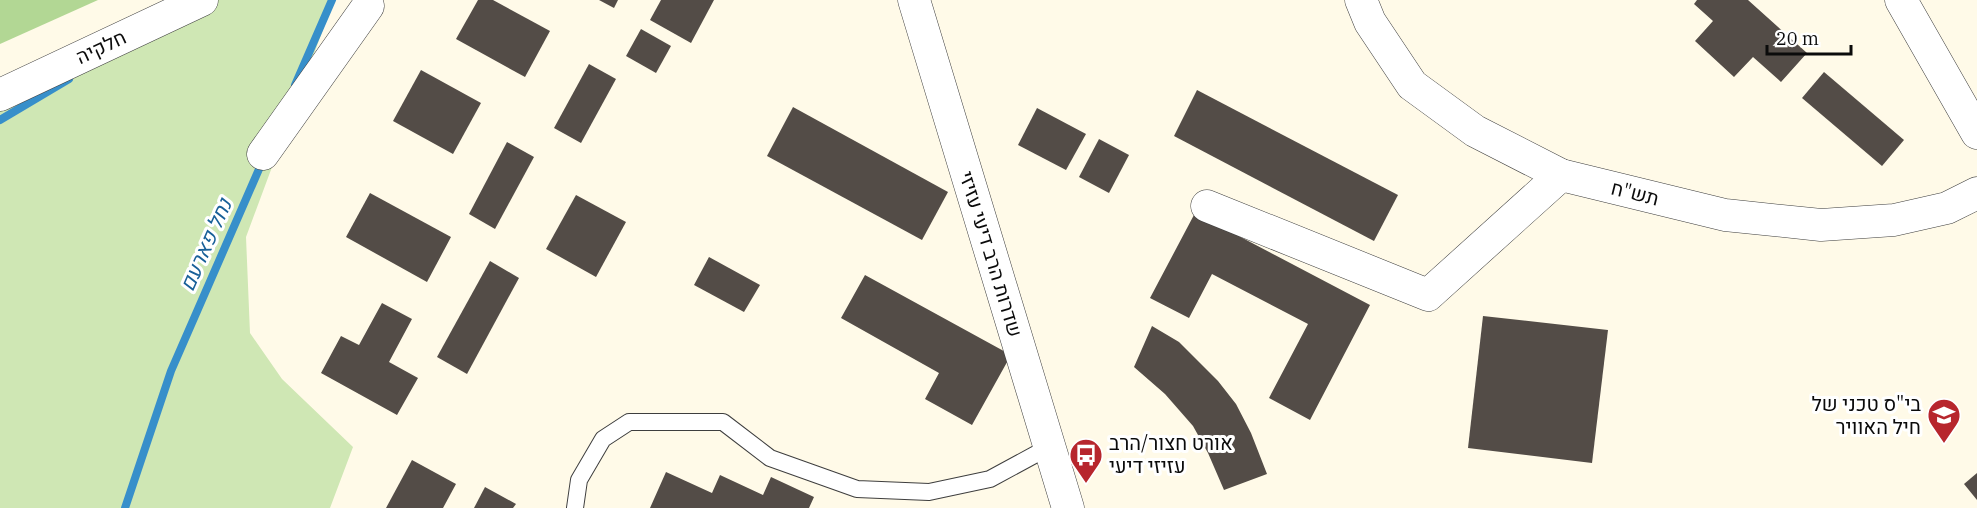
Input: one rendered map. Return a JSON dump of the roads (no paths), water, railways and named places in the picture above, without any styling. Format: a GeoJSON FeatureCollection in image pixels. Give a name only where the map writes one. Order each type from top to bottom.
{"type":"FeatureCollection","features":[{"type":"Feature","properties":{"kind":"street","name":"חלקיה"},"geometry":{"type":"LineString","coordinates":[[0,95],[202,0]]}},
{"type":"Feature","properties":{"kind":"street","name":"שדרות הרב דיעי עזיזי"},"geometry":{"type":"LineString","coordinates":[[914,0],[1068,508]]}},
{"type":"Feature","properties":{"kind":"street","name":"תש\"ח"},"geometry":{"type":"LineString","coordinates":[[1361,0],[1370,22],[1412,85],[1475,131],[1561,176],[1725,215],[1821,225],[1894,219],[1947,208],[1977,193]]}},
{"type":"Feature","properties":{"kind":"street"},"geometry":{"type":"LineString","coordinates":[[1901,0],[1977,134]]}},
{"type":"Feature","properties":{"kind":"street"},"geometry":{"type":"LineString","coordinates":[[263,154],[366,2]]}},
{"type":"Feature","properties":{"kind":"street"},"geometry":{"type":"LineString","coordinates":[[1207,206],[1428,295],[1561,176]]}},
{"type":"Feature","properties":{"kind":"lane"},"geometry":{"type":"LineString","coordinates":[[575,508],[579,480],[603,439],[629,422],[723,422],[770,458],[857,489],[929,492],[990,479],[1049,447]]}},
{"type":"Feature","properties":{"kind":"waterway","name":"נחל פארעם"},"geometry":{"type":"LineString","coordinates":[[295,85],[332,0]]}},
{"type":"Feature","properties":{"kind":"waterway"},"geometry":{"type":"LineString","coordinates":[[0,120],[69,79]]}},
{"type":"Feature","properties":{"kind":"waterway","name":"נחל פארעם"},"geometry":{"type":"LineString","coordinates":[[125,508],[171,371],[263,160]]}},
{"type":"Feature","properties":{"kind":"place","name":"בי\"ס טכני של חיל האוויר"},"geometry":{"type":"Point","coordinates":[1944,444]}},
{"type":"Feature","properties":{"kind":"place","name":"אורט חצור/הרב עזיזי דיעי"},"geometry":{"type":"Point","coordinates":[1086,484]}}]}
